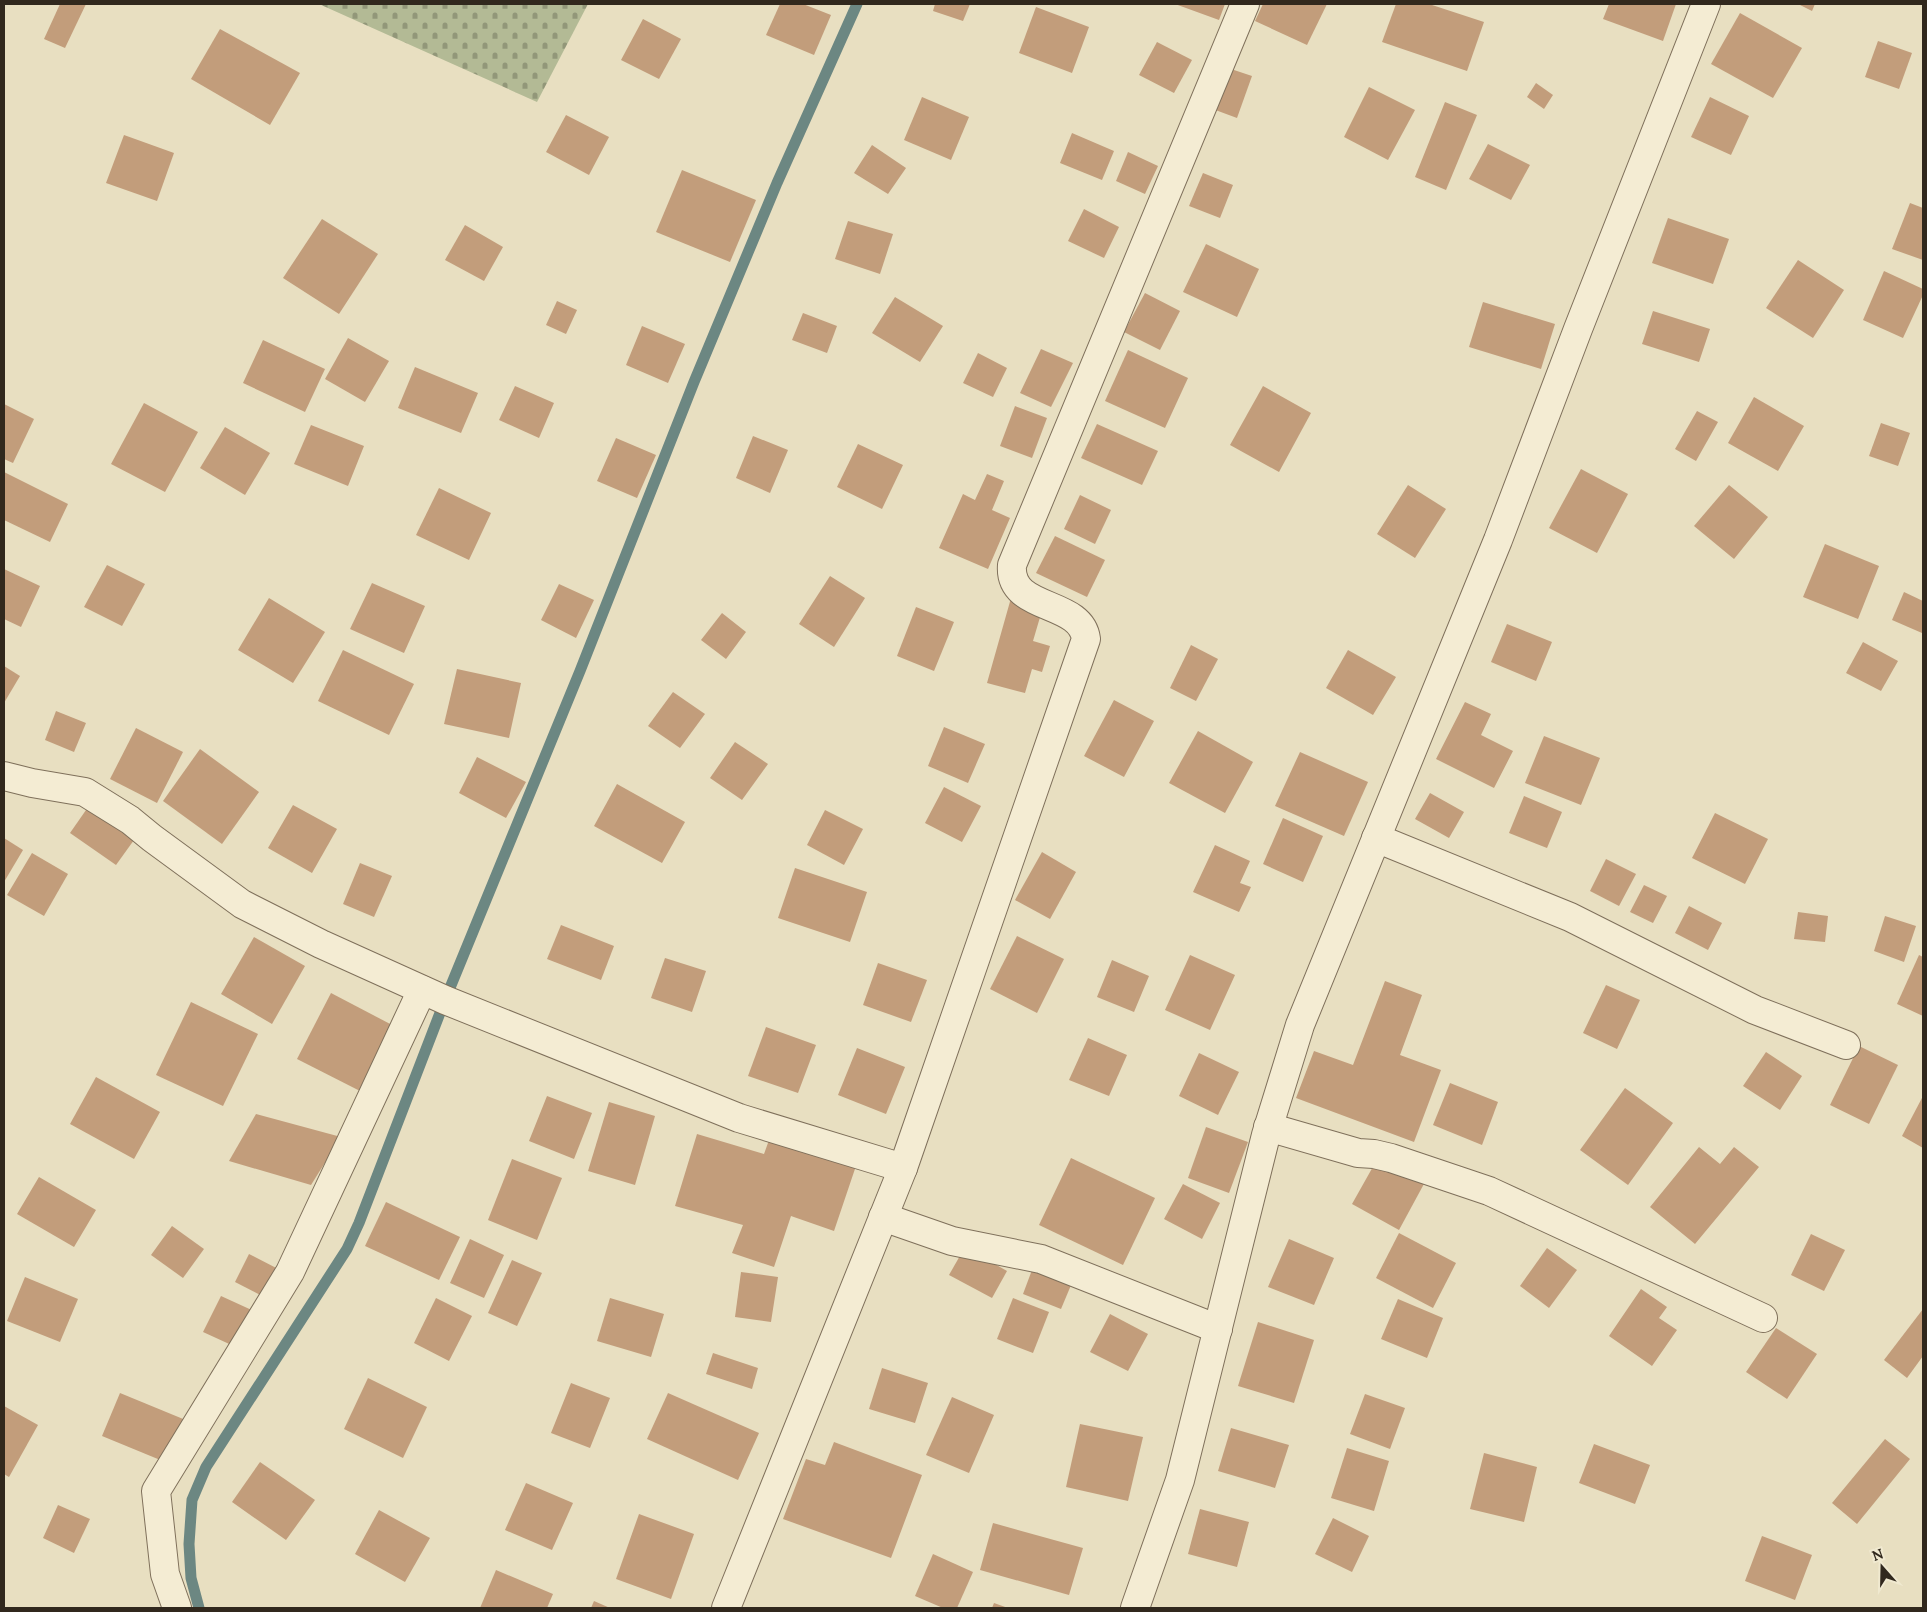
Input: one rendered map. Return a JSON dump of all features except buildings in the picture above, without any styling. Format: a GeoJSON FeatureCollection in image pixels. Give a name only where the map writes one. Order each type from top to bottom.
{"type":"FeatureCollection","features":[{"type":"Feature","properties":{"kind":"street"},"geometry":{"type":"LineString","coordinates":[[726,1608],[903,1168],[1086,639],[1085,634],[1076,621],[1021,592],[1012,578],[1012,565],[1245,4]]}},
{"type":"Feature","properties":{"kind":"street"},"geometry":{"type":"LineString","coordinates":[[1135,1608],[1180,1480],[1268,1127],[1300,1025],[1498,540],[1578,329],[1706,4]]}},
{"type":"Feature","properties":{"kind":"street"},"geometry":{"type":"LineString","coordinates":[[4,776],[32,783],[86,792],[130,820],[242,904],[321,944],[422,990],[738,1118],[903,1168]]}},
{"type":"Feature","properties":{"kind":"street"},"geometry":{"type":"LineString","coordinates":[[1376,838],[1570,917],[1755,1010],[1846,1045]]}},
{"type":"Feature","properties":{"kind":"street"},"geometry":{"type":"LineString","coordinates":[[177,1608],[165,1574],[156,1491],[290,1272],[422,990]]}},
{"type":"Feature","properties":{"kind":"street"},"geometry":{"type":"LineString","coordinates":[[1268,1127],[1358,1153],[1391,1158],[1489,1191],[1621,1254],[1763,1318]]}},
{"type":"Feature","properties":{"kind":"street"},"geometry":{"type":"LineString","coordinates":[[883,1217],[952,1241],[1041,1259],[1218,1329]]}},
{"type":"Feature","properties":{"kind":"green space"},"geometry":{"type":"Polygon","coordinates":[[[319,4],[588,4],[537,102],[319,4]]]}},
{"type":"Feature","properties":{"kind":"waterway"},"geometry":{"type":"LineString","coordinates":[[199,1608],[191,1578],[189,1544],[192,1500],[206,1467],[347,1249],[359,1223],[445,1000],[580,671],[694,382],[777,183],[857,4]]}}]}
